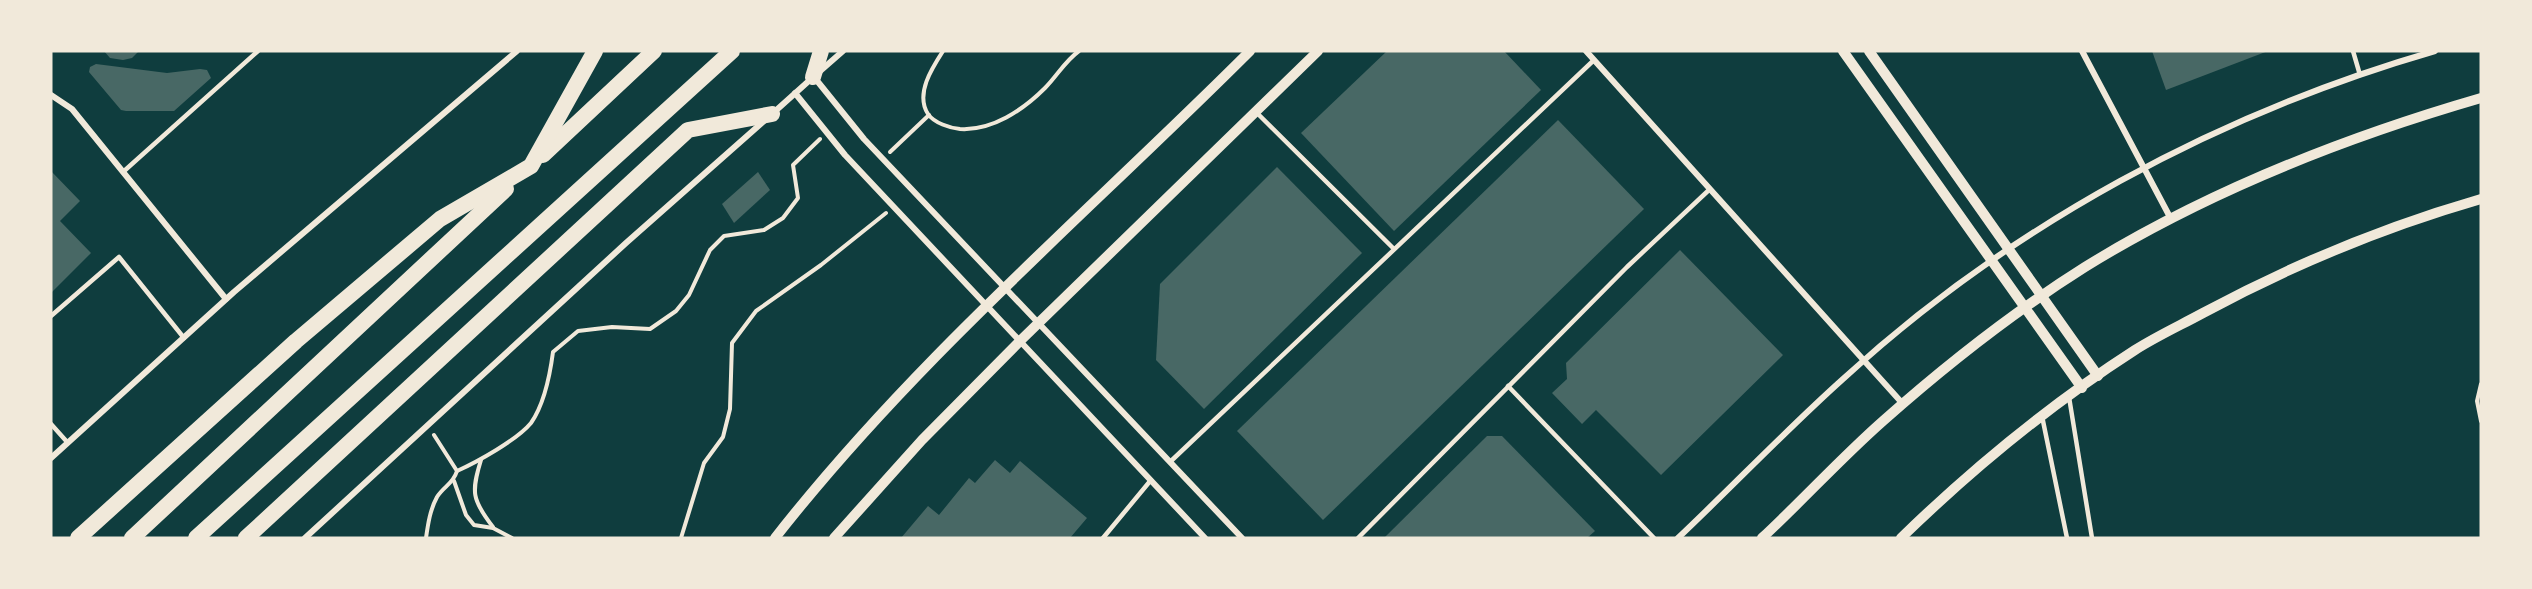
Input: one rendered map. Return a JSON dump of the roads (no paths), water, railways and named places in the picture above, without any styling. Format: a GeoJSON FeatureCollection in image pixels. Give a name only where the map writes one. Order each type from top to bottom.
{"type":"FeatureCollection","features":[{"type":"Feature","properties":{"kind":"highway"},"geometry":{"type":"LineString","coordinates":[[78,538],[296,341],[440,219],[531,166],[595,51]]}},
{"type":"Feature","properties":{"kind":"highway"},"geometry":{"type":"LineString","coordinates":[[132,538],[654,51]]}},
{"type":"Feature","properties":{"kind":"highway"},"geometry":{"type":"LineString","coordinates":[[196,538],[732,51]]}},
{"type":"Feature","properties":{"kind":"highway"},"geometry":{"type":"LineString","coordinates":[[813,77],[821,51]]}},
{"type":"Feature","properties":{"kind":"highway"},"geometry":{"type":"LineString","coordinates":[[246,538],[688,130],[772,114]]}},
{"type":"Feature","properties":{"kind":"street"},"geometry":{"type":"LineString","coordinates":[[51,458],[226,299],[517,51]]}},
{"type":"Feature","properties":{"kind":"street"},"geometry":{"type":"LineString","coordinates":[[305,538],[626,243],[843,51]]}},
{"type":"Feature","properties":{"kind":"street"},"geometry":{"type":"LineString","coordinates":[[776,538],[800,506],[887,407],[1005,288],[1250,51]]}},
{"type":"Feature","properties":{"kind":"street"},"geometry":{"type":"LineString","coordinates":[[834,538],[922,440],[1020,341],[1318,51]]}},
{"type":"Feature","properties":{"kind":"street"},"geometry":{"type":"LineString","coordinates":[[1586,51],[1903,404]]}},
{"type":"Feature","properties":{"kind":"street"},"geometry":{"type":"LineString","coordinates":[[1843,51],[2082,388]]}},
{"type":"Feature","properties":{"kind":"street"},"geometry":{"type":"LineString","coordinates":[[1869,51],[2098,376]]}},
{"type":"Feature","properties":{"kind":"street"},"geometry":{"type":"LineString","coordinates":[[2082,51],[2171,220]]}},
{"type":"Feature","properties":{"kind":"street"},"geometry":{"type":"LineString","coordinates":[[1678,538],[1843,378],[1939,299],[2054,218],[2144,169],[2257,114],[2360,75],[2435,51]]}},
{"type":"Feature","properties":{"kind":"street"},"geometry":{"type":"LineString","coordinates":[[813,77],[882,159],[1242,538]]}},
{"type":"Feature","properties":{"kind":"street"},"geometry":{"type":"LineString","coordinates":[[795,93],[894,207],[1205,538]]}},
{"type":"Feature","properties":{"kind":"street"},"geometry":{"type":"LineString","coordinates":[[51,95],[72,109],[226,299]]}},
{"type":"Feature","properties":{"kind":"street"},"geometry":{"type":"LineString","coordinates":[[1762,538],[1903,404],[1974,346],[2085,268],[2228,190],[2325,150],[2424,115],[2481,98]]}},
{"type":"Feature","properties":{"kind":"street"},"geometry":{"type":"LineString","coordinates":[[1901,538],[1946,494],[2042,416],[2136,350],[2270,278],[2359,240],[2481,199]]}},
{"type":"Feature","properties":{"kind":"lane"},"geometry":{"type":"LineString","coordinates":[[123,172],[258,51]]}},
{"type":"Feature","properties":{"kind":"lane"},"geometry":{"type":"LineString","coordinates":[[2353,51],[2360,75]]}},
{"type":"Feature","properties":{"kind":"lane"},"geometry":{"type":"LineString","coordinates":[[1170,462],[1594,60]]}},
{"type":"Feature","properties":{"kind":"lane"},"geometry":{"type":"LineString","coordinates":[[1256,112],[1394,249]]}},
{"type":"Feature","properties":{"kind":"lane"},"geometry":{"type":"LineString","coordinates":[[1358,538],[1627,267],[1710,189]]}},
{"type":"Feature","properties":{"kind":"lane"},"geometry":{"type":"LineString","coordinates":[[51,316],[119,257],[184,338]]}},
{"type":"Feature","properties":{"kind":"lane"},"geometry":{"type":"LineString","coordinates":[[1508,386],[1654,538]]}},
{"type":"Feature","properties":{"kind":"lane"},"geometry":{"type":"LineString","coordinates":[[2069,397],[2092,538]]}},
{"type":"Feature","properties":{"kind":"lane"},"geometry":{"type":"LineString","coordinates":[[2042,416],[2067,538]]}},
{"type":"Feature","properties":{"kind":"lane"},"geometry":{"type":"LineString","coordinates":[[51,424],[68,443]]}},
{"type":"Feature","properties":{"kind":"lane"},"geometry":{"type":"LineString","coordinates":[[1102,538],[1151,480]]}}]}
